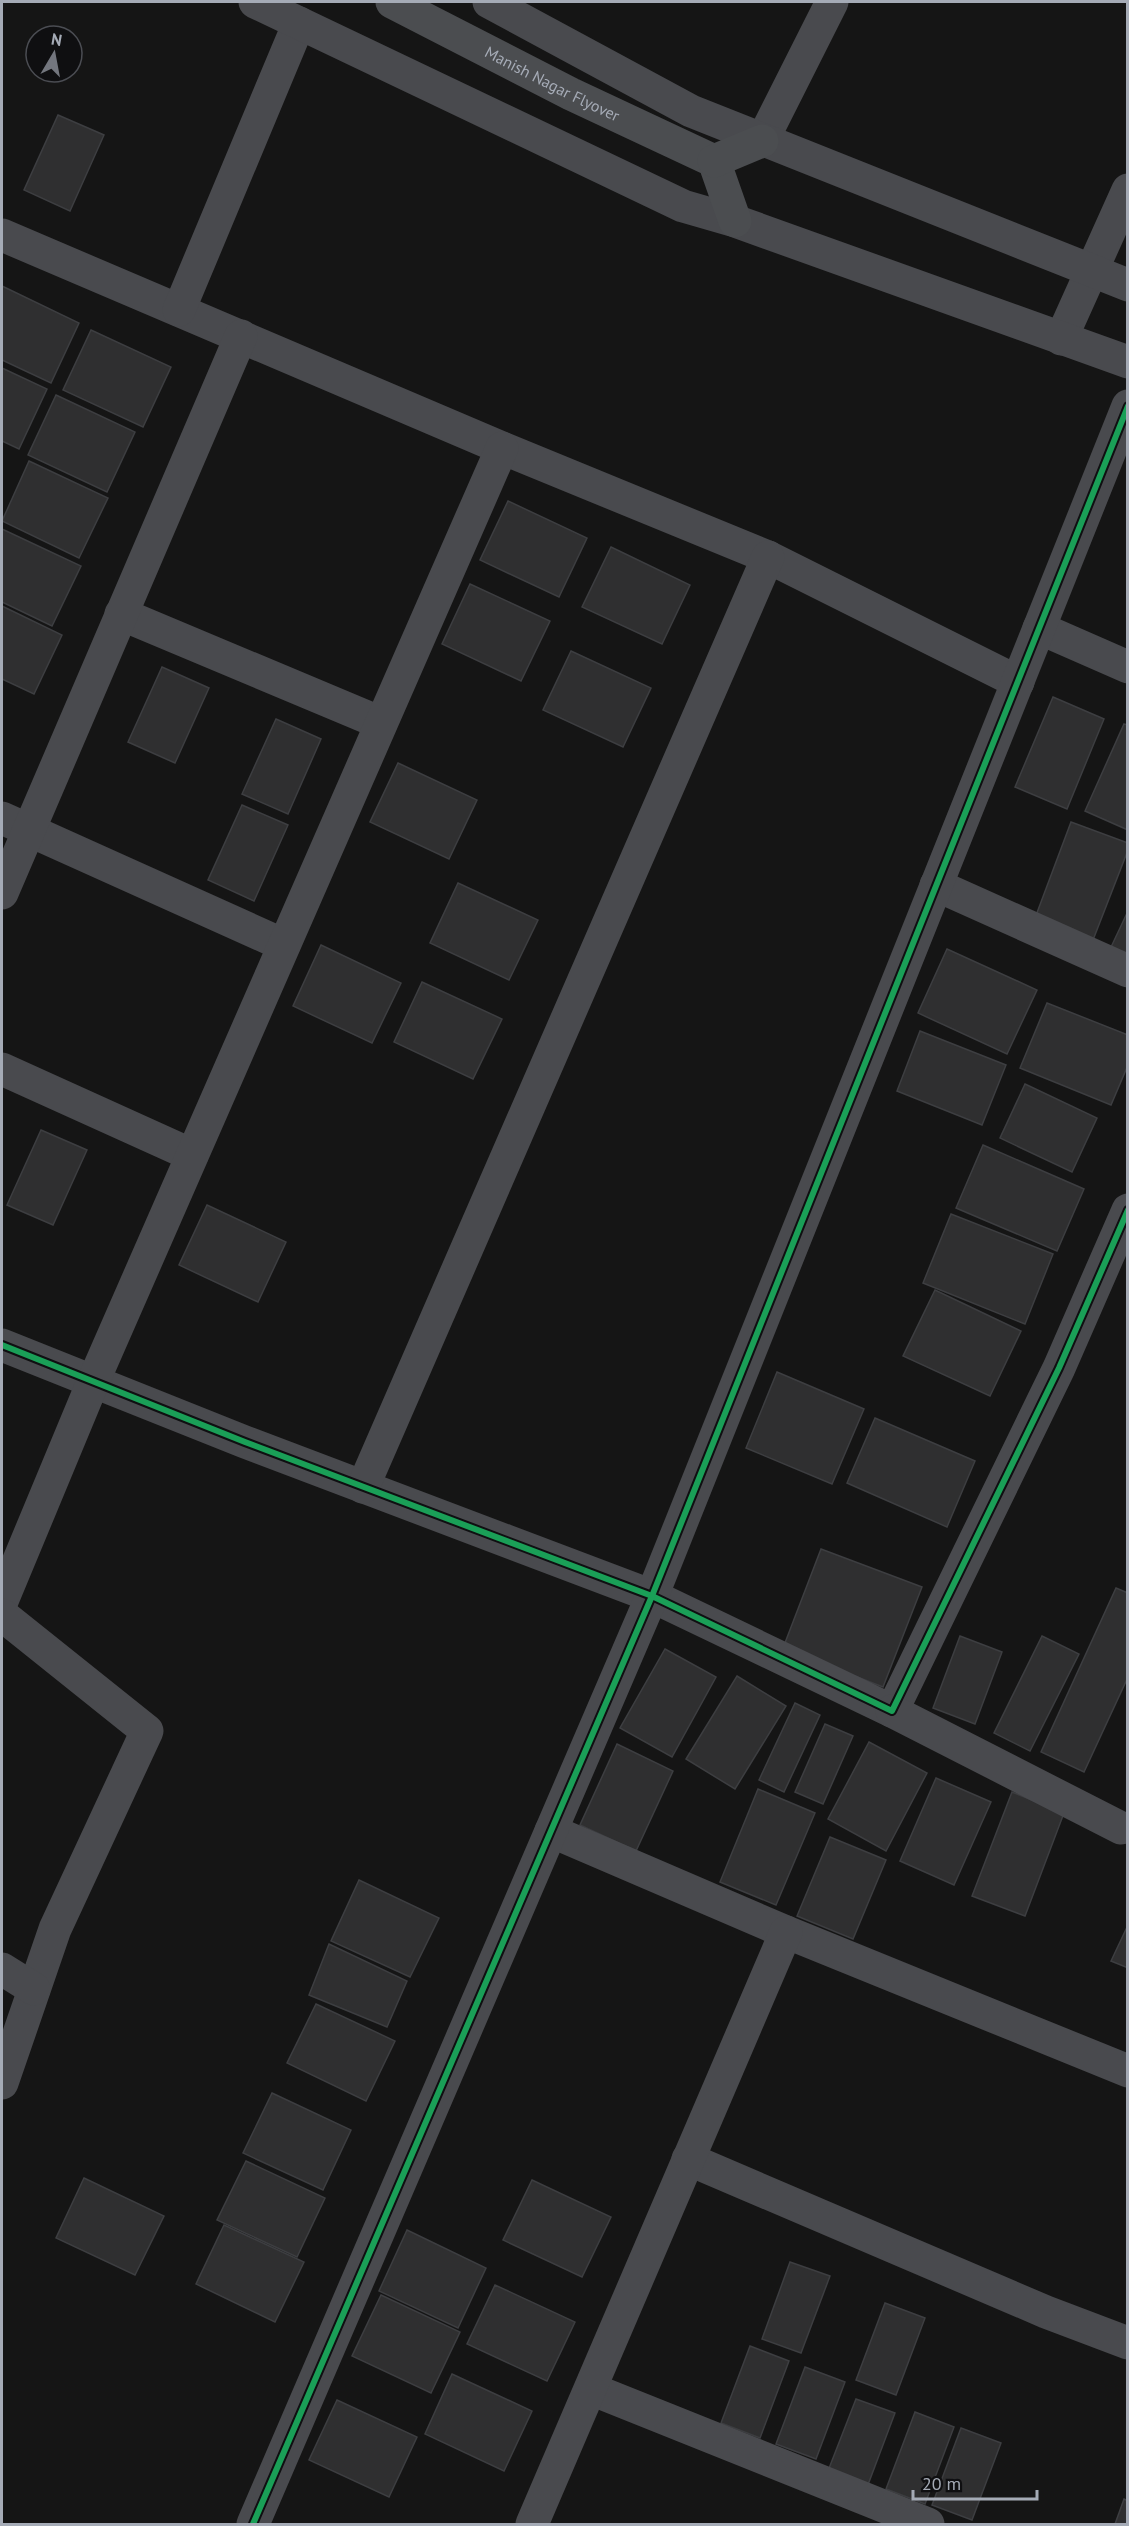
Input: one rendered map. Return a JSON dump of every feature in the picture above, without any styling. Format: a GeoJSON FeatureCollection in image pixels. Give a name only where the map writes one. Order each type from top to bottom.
{"type":"FeatureCollection","features":[{"type":"Feature","properties":{"kind":"main road","name":"Manish Nagar Flyover"},"geometry":{"type":"LineString","coordinates":[[392,2],[701,156]]}},
{"type":"Feature","properties":{"kind":"main road"},"geometry":{"type":"LineString","coordinates":[[735,221],[701,156],[762,141]]}},
{"type":"Feature","properties":{"kind":"street"},"geometry":{"type":"LineString","coordinates":[[255,2],[683,206],[735,221],[1128,362]]}},
{"type":"Feature","properties":{"kind":"street"},"geometry":{"type":"LineString","coordinates":[[489,2],[691,111],[1128,285]]}},
{"type":"Feature","properties":{"kind":"street"},"geometry":{"type":"LineString","coordinates":[[762,141],[831,2]]}},
{"type":"Feature","properties":{"kind":"street"},"geometry":{"type":"LineString","coordinates":[[179,310],[299,23]]}},
{"type":"Feature","properties":{"kind":"street"},"geometry":{"type":"LineString","coordinates":[[1061,339],[1128,190]]}},
{"type":"Feature","properties":{"kind":"street"},"geometry":{"type":"LineString","coordinates":[[2,234],[502,448],[768,557],[1017,682]]}},
{"type":"Feature","properties":{"kind":"street"},"geometry":{"type":"LineString","coordinates":[[2,893],[15,824],[121,614],[241,336]]}},
{"type":"Feature","properties":{"kind":"street"},"geometry":{"type":"LineString","coordinates":[[262,2522],[551,1831],[652,1596],[1128,406]]}},
{"type":"Feature","properties":{"kind":"street"},"geometry":{"type":"LineString","coordinates":[[2,1600],[93,1382],[502,448]]}},
{"type":"Feature","properties":{"kind":"street"},"geometry":{"type":"LineString","coordinates":[[363,1487],[768,557]]}},
{"type":"Feature","properties":{"kind":"street"},"geometry":{"type":"LineString","coordinates":[[121,614],[381,723]]}},
{"type":"Feature","properties":{"kind":"street"},"geometry":{"type":"LineString","coordinates":[[1039,628],[1128,667]]}},
{"type":"Feature","properties":{"kind":"street"},"geometry":{"type":"LineString","coordinates":[[15,824],[284,945]]}},
{"type":"Feature","properties":{"kind":"street"},"geometry":{"type":"LineString","coordinates":[[936,885],[1128,971]]}},
{"type":"Feature","properties":{"kind":"street"},"geometry":{"type":"LineString","coordinates":[[2,1069],[192,1155]]}},
{"type":"Feature","properties":{"kind":"street"},"geometry":{"type":"LineString","coordinates":[[892,1711],[1059,1368],[1128,1210]]}},
{"type":"Feature","properties":{"kind":"street"},"geometry":{"type":"LineString","coordinates":[[2,1345],[363,1487],[652,1596],[892,1711],[1121,1828]]}},
{"type":"Feature","properties":{"kind":"street"},"geometry":{"type":"LineString","coordinates":[[2,1615],[147,1731],[56,1929],[2,2084]]}},
{"type":"Feature","properties":{"kind":"street"},"geometry":{"type":"LineString","coordinates":[[551,1831],[786,1932],[1128,2071]]}},
{"type":"Feature","properties":{"kind":"street"},"geometry":{"type":"LineString","coordinates":[[532,2524],[786,1932]]}},
{"type":"Feature","properties":{"kind":"street"},"geometry":{"type":"LineString","coordinates":[[2,1969],[34,1989]]}},
{"type":"Feature","properties":{"kind":"street"},"geometry":{"type":"LineString","coordinates":[[688,2160],[1046,2312],[1128,2343]]}},
{"type":"Feature","properties":{"kind":"street"},"geometry":{"type":"LineString","coordinates":[[591,2389],[928,2524]]}},
{"type":"Feature","properties":{"kind":"building"},"geometry":{"type":"Polygon","coordinates":[[[58,115],[104,135],[70,211],[24,190],[58,115]]]}},
{"type":"Feature","properties":{"kind":"building"},"geometry":{"type":"Polygon","coordinates":[[[2,286],[79,323],[51,383],[2,360],[2,286]]]}},
{"type":"Feature","properties":{"kind":"building"},"geometry":{"type":"Polygon","coordinates":[[[91,330],[171,367],[143,427],[63,390],[91,330]]]}},
{"type":"Feature","properties":{"kind":"building"},"geometry":{"type":"Polygon","coordinates":[[[2,368],[47,389],[19,449],[2,441],[2,368]]]}},
{"type":"Feature","properties":{"kind":"building"},"geometry":{"type":"Polygon","coordinates":[[[56,395],[135,432],[107,492],[28,455],[56,395]]]}},
{"type":"Feature","properties":{"kind":"building"},"geometry":{"type":"Polygon","coordinates":[[[29,461],[108,498],[79,558],[2,521],[29,461]]]}},
{"type":"Feature","properties":{"kind":"building"},"geometry":{"type":"Polygon","coordinates":[[[508,501],[587,538],[559,597],[480,560],[508,501]]]}},
{"type":"Feature","properties":{"kind":"building"},"geometry":{"type":"Polygon","coordinates":[[[2,529],[81,566],[52,626],[2,602],[2,529]]]}},
{"type":"Feature","properties":{"kind":"building"},"geometry":{"type":"Polygon","coordinates":[[[611,547],[690,585],[662,644],[582,607],[611,547]]]}},
{"type":"Feature","properties":{"kind":"building"},"geometry":{"type":"Polygon","coordinates":[[[470,584],[550,621],[521,681],[442,644],[470,584]]]}},
{"type":"Feature","properties":{"kind":"building"},"geometry":{"type":"Polygon","coordinates":[[[2,606],[62,635],[34,694],[2,679],[2,606]]]}},
{"type":"Feature","properties":{"kind":"building"},"geometry":{"type":"Polygon","coordinates":[[[571,651],[651,688],[623,747],[543,710],[571,651]]]}},
{"type":"Feature","properties":{"kind":"building"},"geometry":{"type":"Polygon","coordinates":[[[162,667],[209,688],[175,763],[128,742],[162,667]]]}},
{"type":"Feature","properties":{"kind":"building"},"geometry":{"type":"Polygon","coordinates":[[[1053,697],[1104,719],[1067,809],[1015,787],[1053,697]]]}},
{"type":"Feature","properties":{"kind":"building"},"geometry":{"type":"Polygon","coordinates":[[[276,719],[321,739],[288,814],[242,794],[276,719]]]}},
{"type":"Feature","properties":{"kind":"building"},"geometry":{"type":"Polygon","coordinates":[[[1124,724],[1128,725],[1128,830],[1085,811],[1124,724]]]}},
{"type":"Feature","properties":{"kind":"building"},"geometry":{"type":"Polygon","coordinates":[[[398,763],[477,800],[449,859],[370,822],[398,763]]]}},
{"type":"Feature","properties":{"kind":"building"},"geometry":{"type":"Polygon","coordinates":[[[242,805],[288,825],[254,901],[208,880],[242,805]]]}},
{"type":"Feature","properties":{"kind":"building"},"geometry":{"type":"Polygon","coordinates":[[[1071,822],[1128,843],[1128,850],[1093,940],[1035,918],[1071,822]]]}},
{"type":"Feature","properties":{"kind":"building"},"geometry":{"type":"Polygon","coordinates":[[[458,883],[538,920],[509,980],[430,943],[458,883]]]}},
{"type":"Feature","properties":{"kind":"building"},"geometry":{"type":"Polygon","coordinates":[[[1128,911],[1128,954],[1111,947],[1128,911]]]}},
{"type":"Feature","properties":{"kind":"building"},"geometry":{"type":"Polygon","coordinates":[[[321,945],[401,983],[372,1043],[293,1006],[321,945]]]}},
{"type":"Feature","properties":{"kind":"building"},"geometry":{"type":"Polygon","coordinates":[[[947,949],[1037,990],[1007,1054],[918,1013],[947,949]]]}},
{"type":"Feature","properties":{"kind":"building"},"geometry":{"type":"Polygon","coordinates":[[[422,982],[502,1019],[473,1079],[394,1042],[422,982]]]}},
{"type":"Feature","properties":{"kind":"building"},"geometry":{"type":"Polygon","coordinates":[[[1047,1003],[1128,1035],[1128,1065],[1111,1105],[1020,1068],[1047,1003]]]}},
{"type":"Feature","properties":{"kind":"building"},"geometry":{"type":"Polygon","coordinates":[[[920,1031],[1006,1065],[982,1125],[897,1091],[920,1031]]]}},
{"type":"Feature","properties":{"kind":"building"},"geometry":{"type":"Polygon","coordinates":[[[1025,1084],[1097,1118],[1072,1172],[1000,1138],[1025,1084]]]}},
{"type":"Feature","properties":{"kind":"building"},"geometry":{"type":"Polygon","coordinates":[[[41,1130],[87,1150],[53,1225],[7,1205],[41,1130]]]}},
{"type":"Feature","properties":{"kind":"building"},"geometry":{"type":"Polygon","coordinates":[[[983,1145],[1084,1189],[1057,1251],[956,1208],[983,1145]]]}},
{"type":"Feature","properties":{"kind":"building"},"geometry":{"type":"Polygon","coordinates":[[[207,1205],[286,1242],[258,1302],[179,1265],[207,1205]]]}},
{"type":"Feature","properties":{"kind":"building"},"geometry":{"type":"Polygon","coordinates":[[[951,1214],[1053,1254],[1025,1324],[923,1283],[951,1214]]]}},
{"type":"Feature","properties":{"kind":"building"},"geometry":{"type":"Polygon","coordinates":[[[935,1290],[1021,1331],[990,1396],[903,1356],[935,1290]]]}},
{"type":"Feature","properties":{"kind":"building"},"geometry":{"type":"Polygon","coordinates":[[[777,1372],[864,1409],[832,1484],[746,1448],[777,1372]]]}},
{"type":"Feature","properties":{"kind":"building"},"geometry":{"type":"Polygon","coordinates":[[[875,1418],[975,1461],[947,1527],[847,1483],[875,1418]]]}},
{"type":"Feature","properties":{"kind":"building"},"geometry":{"type":"Polygon","coordinates":[[[821,1549],[922,1587],[883,1687],[783,1648],[821,1549]]]}},
{"type":"Feature","properties":{"kind":"building"},"geometry":{"type":"Polygon","coordinates":[[[1116,1588],[1128,1593],[1128,1677],[1084,1772],[1041,1752],[1116,1588]]]}},
{"type":"Feature","properties":{"kind":"building"},"geometry":{"type":"Polygon","coordinates":[[[960,1636],[1002,1652],[975,1724],[933,1708],[960,1636]]]}},
{"type":"Feature","properties":{"kind":"building"},"geometry":{"type":"Polygon","coordinates":[[[1042,1636],[1079,1654],[1030,1751],[994,1733],[1042,1636]]]}},
{"type":"Feature","properties":{"kind":"building"},"geometry":{"type":"Polygon","coordinates":[[[665,1649],[716,1677],[672,1757],[620,1728],[665,1649]]]}},
{"type":"Feature","properties":{"kind":"building"},"geometry":{"type":"Polygon","coordinates":[[[737,1676],[786,1706],[735,1789],[686,1759],[737,1676]]]}},
{"type":"Feature","properties":{"kind":"building"},"geometry":{"type":"Polygon","coordinates":[[[795,1703],[820,1715],[784,1792],[759,1780],[795,1703]]]}},
{"type":"Feature","properties":{"kind":"building"},"geometry":{"type":"Polygon","coordinates":[[[825,1724],[853,1736],[823,1804],[795,1792],[825,1724]]]}},
{"type":"Feature","properties":{"kind":"building"},"geometry":{"type":"Polygon","coordinates":[[[869,1742],[927,1773],[886,1851],[828,1819],[869,1742]]]}},
{"type":"Feature","properties":{"kind":"building"},"geometry":{"type":"Polygon","coordinates":[[[617,1744],[673,1771],[636,1851],[580,1825],[617,1744]]]}},
{"type":"Feature","properties":{"kind":"building"},"geometry":{"type":"Polygon","coordinates":[[[936,1778],[991,1802],[954,1885],[900,1861],[936,1778]]]}},
{"type":"Feature","properties":{"kind":"building"},"geometry":{"type":"Polygon","coordinates":[[[758,1789],[815,1813],[776,1905],[720,1882],[758,1789]]]}},
{"type":"Feature","properties":{"kind":"building"},"geometry":{"type":"Polygon","coordinates":[[[1012,1792],[1064,1813],[1025,1916],[972,1896],[1012,1792]]]}},
{"type":"Feature","properties":{"kind":"building"},"geometry":{"type":"Polygon","coordinates":[[[830,1837],[886,1860],[853,1939],[797,1916],[830,1837]]]}},
{"type":"Feature","properties":{"kind":"building"},"geometry":{"type":"Polygon","coordinates":[[[359,1880],[439,1918],[410,1977],[331,1941],[359,1880]]]}},
{"type":"Feature","properties":{"kind":"building"},"geometry":{"type":"Polygon","coordinates":[[[1128,1925],[1128,1968],[1111,1961],[1128,1925]]]}},
{"type":"Feature","properties":{"kind":"building"},"geometry":{"type":"Polygon","coordinates":[[[329,1944],[407,1981],[387,2027],[309,1995],[329,1944]]]}},
{"type":"Feature","properties":{"kind":"building"},"geometry":{"type":"Polygon","coordinates":[[[316,2004],[395,2041],[366,2101],[287,2063],[316,2004]]]}},
{"type":"Feature","properties":{"kind":"building"},"geometry":{"type":"Polygon","coordinates":[[[272,2093],[351,2130],[323,2190],[243,2153],[272,2093]]]}},
{"type":"Feature","properties":{"kind":"building"},"geometry":{"type":"Polygon","coordinates":[[[246,2161],[325,2198],[297,2257],[217,2220],[246,2161]]]}},
{"type":"Feature","properties":{"kind":"building"},"geometry":{"type":"Polygon","coordinates":[[[84,2178],[164,2216],[135,2275],[56,2238],[84,2178]]]}},
{"type":"Feature","properties":{"kind":"building"},"geometry":{"type":"Polygon","coordinates":[[[532,2180],[611,2217],[582,2277],[503,2240],[532,2180]]]}},
{"type":"Feature","properties":{"kind":"building"},"geometry":{"type":"Polygon","coordinates":[[[224,2225],[304,2262],[275,2322],[196,2284],[224,2225]]]}},
{"type":"Feature","properties":{"kind":"building"},"geometry":{"type":"Polygon","coordinates":[[[407,2230],[486,2268],[458,2328],[379,2291],[407,2230]]]}},
{"type":"Feature","properties":{"kind":"building"},"geometry":{"type":"Polygon","coordinates":[[[790,2262],[830,2276],[801,2353],[762,2339],[790,2262]]]}},
{"type":"Feature","properties":{"kind":"building"},"geometry":{"type":"Polygon","coordinates":[[[495,2285],[575,2322],[547,2381],[467,2344],[495,2285]]]}},
{"type":"Feature","properties":{"kind":"building"},"geometry":{"type":"Polygon","coordinates":[[[381,2295],[460,2332],[431,2393],[352,2356],[381,2295]]]}},
{"type":"Feature","properties":{"kind":"building"},"geometry":{"type":"Polygon","coordinates":[[[885,2303],[925,2318],[896,2395],[856,2380],[885,2303]]]}},
{"type":"Feature","properties":{"kind":"building"},"geometry":{"type":"Polygon","coordinates":[[[750,2346],[789,2361],[760,2438],[721,2423],[750,2346]]]}},
{"type":"Feature","properties":{"kind":"building"},"geometry":{"type":"Polygon","coordinates":[[[805,2367],[845,2382],[816,2459],[776,2444],[805,2367]]]}},
{"type":"Feature","properties":{"kind":"building"},"geometry":{"type":"Polygon","coordinates":[[[452,2374],[532,2411],[504,2471],[425,2434],[452,2374]]]}},
{"type":"Feature","properties":{"kind":"building"},"geometry":{"type":"Polygon","coordinates":[[[856,2399],[895,2413],[866,2490],[826,2476],[856,2399]]]}},
{"type":"Feature","properties":{"kind":"building"},"geometry":{"type":"Polygon","coordinates":[[[337,2400],[417,2437],[389,2497],[309,2460],[337,2400]]]}},
{"type":"Feature","properties":{"kind":"building"},"geometry":{"type":"Polygon","coordinates":[[[915,2412],[954,2427],[925,2504],[886,2489],[915,2412]]]}},
{"type":"Feature","properties":{"kind":"building"},"geometry":{"type":"Polygon","coordinates":[[[961,2428],[1001,2443],[972,2520],[932,2505],[961,2428]]]}},
{"type":"Feature","properties":{"kind":"building"},"geometry":{"type":"Polygon","coordinates":[[[1124,2499],[1128,2501],[1128,2524],[1115,2524],[1124,2499]]]}},
{"type":"Feature","properties":{"kind":"cycle path"},"geometry":{"type":"LineString","coordinates":[[253,2524],[652,1596],[1128,406]]}},
{"type":"Feature","properties":{"kind":"cycle path"},"geometry":{"type":"LineString","coordinates":[[2,1345],[245,1442],[652,1596],[892,1711],[1059,1368],[1128,1210]]}}]}
